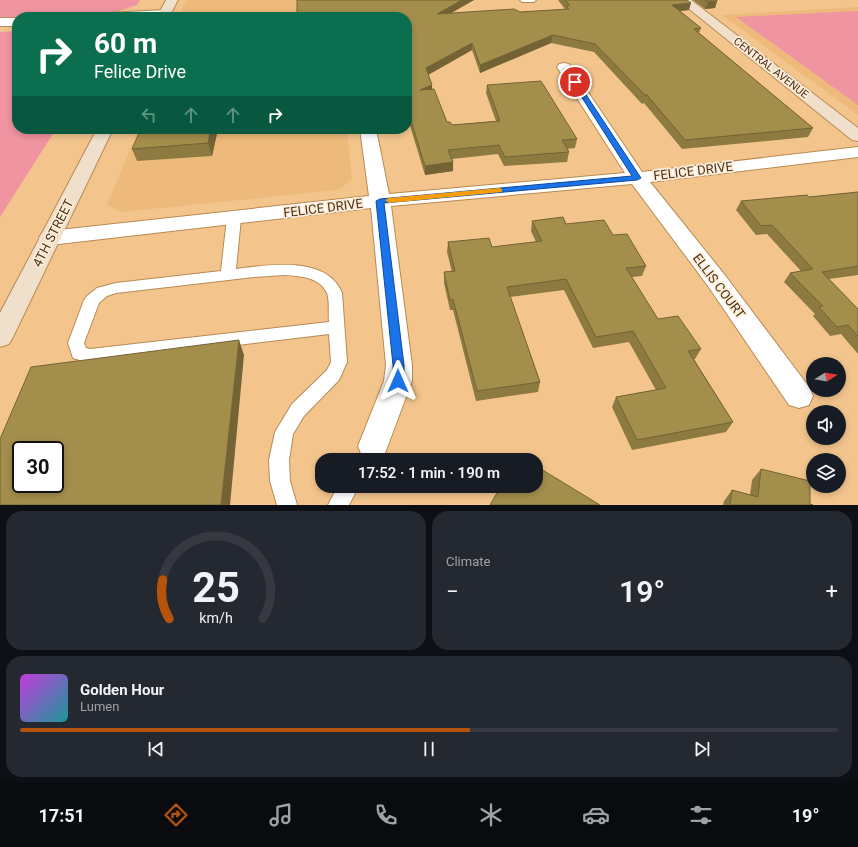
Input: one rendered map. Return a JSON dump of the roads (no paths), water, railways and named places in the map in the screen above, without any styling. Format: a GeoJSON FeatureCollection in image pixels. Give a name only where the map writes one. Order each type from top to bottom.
{"type":"FeatureCollection","features":[{"type":"Feature","properties":{"kind":"street"},"geometry":{"type":"LineString","coordinates":[[166,12],[172,0]]}},
{"type":"Feature","properties":{"kind":"street","name":"CENTRAL AVENUE"},"geometry":{"type":"LineString","coordinates":[[684,0],[858,136]]}},
{"type":"Feature","properties":{"kind":"street"},"geometry":{"type":"LineString","coordinates":[[0,22],[12,22]]}},
{"type":"Feature","properties":{"kind":"street","name":"ELLIS COURT"},"geometry":{"type":"LineString","coordinates":[[564,67],[637,178],[716,280],[799,396]]}},
{"type":"Feature","properties":{"kind":"street","name":"4TH STREET"},"geometry":{"type":"LineString","coordinates":[[0,337],[102,134]]}},
{"type":"Feature","properties":{"kind":"street"},"geometry":{"type":"LineString","coordinates":[[369,134],[380,201],[399,365],[398,381],[369,453]]}},
{"type":"Feature","properties":{"kind":"street","name":"FELICE DRIVE"},"geometry":{"type":"LineString","coordinates":[[50,238],[380,201],[637,178],[858,152]]}},
{"type":"Feature","properties":{"kind":"lane"},"geometry":{"type":"LineString","coordinates":[[228,275],[234,218]]}},
{"type":"Feature","properties":{"kind":"lane"},"geometry":{"type":"LineString","coordinates":[[287,505],[280,481],[279,467],[284,432],[298,410],[333,375],[339,362],[337,327],[334,290],[322,278],[306,271],[283,270],[116,288],[102,292],[92,300],[76,343],[79,353],[90,356],[337,327]]}},
{"type":"Feature","properties":{"kind":"lane"},"geometry":{"type":"LineString","coordinates":[[338,505],[345,493]]}}]}
